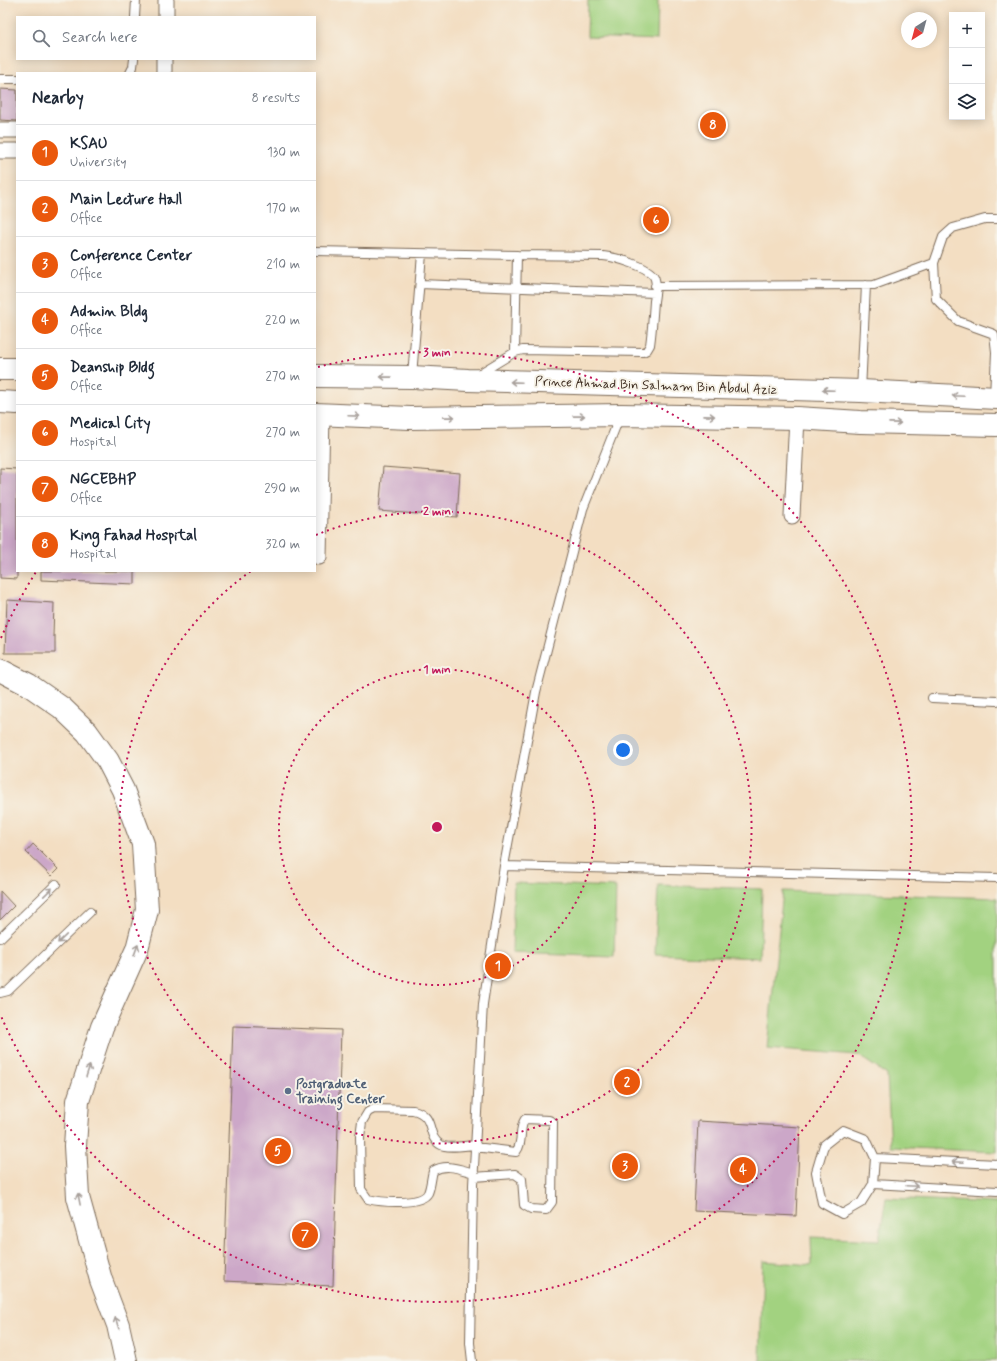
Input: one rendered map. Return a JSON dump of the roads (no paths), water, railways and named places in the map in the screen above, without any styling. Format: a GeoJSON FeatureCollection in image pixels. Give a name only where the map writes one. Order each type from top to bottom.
{"type":"FeatureCollection","features":[{"type":"Feature","properties":{"kind":"main road"},"geometry":{"type":"LineString","coordinates":[[0,369],[16,369]]}},
{"type":"Feature","properties":{"kind":"main road","name":"Prince Ahmad Bin Salmam Bin Abdul Aziz"},"geometry":{"type":"LineString","coordinates":[[316,376],[412,377],[468,380],[861,391],[996,398]]}},
{"type":"Feature","properties":{"kind":"main road"},"geometry":{"type":"LineString","coordinates":[[860,422],[861,391]]}},
{"type":"Feature","properties":{"kind":"main road"},"geometry":{"type":"LineString","coordinates":[[0,402],[16,403]]}},
{"type":"Feature","properties":{"kind":"main road","name":"Prince Ahmad Bin Salmam Bin Abdul Aziz"},"geometry":{"type":"LineString","coordinates":[[319,414],[410,418],[620,415],[797,418],[860,422],[997,425]]}},
{"type":"Feature","properties":{"kind":"main road"},"geometry":{"type":"LineString","coordinates":[[0,670],[29,685],[62,708],[87,732],[108,761],[123,790],[143,844],[147,910],[137,949],[102,1027],[78,1101],[75,1146],[78,1197],[101,1280],[118,1326],[126,1361]]}},
{"type":"Feature","properties":{"kind":"street"},"geometry":{"type":"LineString","coordinates":[[166,0],[166,16]]}},
{"type":"Feature","properties":{"kind":"street"},"geometry":{"type":"LineString","coordinates":[[164,60],[164,72]]}},
{"type":"Feature","properties":{"kind":"street"},"geometry":{"type":"LineString","coordinates":[[0,130],[16,130]]}},
{"type":"Feature","properties":{"kind":"street"},"geometry":{"type":"LineString","coordinates":[[0,151],[16,151]]}},
{"type":"Feature","properties":{"kind":"street"},"geometry":{"type":"LineString","coordinates":[[319,414],[319,557]]}},
{"type":"Feature","properties":{"kind":"street"},"geometry":{"type":"LineString","coordinates":[[792,516],[797,418]]}},
{"type":"Feature","properties":{"kind":"lane"},"geometry":{"type":"LineString","coordinates":[[135,16],[136,0]]}},
{"type":"Feature","properties":{"kind":"lane"},"geometry":{"type":"LineString","coordinates":[[130,72],[134,60]]}},
{"type":"Feature","properties":{"kind":"lane"},"geometry":{"type":"LineString","coordinates":[[0,79],[16,79]]}},
{"type":"Feature","properties":{"kind":"lane"},"geometry":{"type":"LineString","coordinates":[[996,398],[996,334],[958,320],[936,299],[934,263],[943,237],[953,228],[985,219],[997,219]]}},
{"type":"Feature","properties":{"kind":"lane"},"geometry":{"type":"LineString","coordinates":[[316,251],[603,256],[617,258],[649,270],[655,280],[650,345],[647,350],[643,352],[523,350],[515,352],[468,380]]}},
{"type":"Feature","properties":{"kind":"lane"},"geometry":{"type":"LineString","coordinates":[[412,377],[422,254]]}},
{"type":"Feature","properties":{"kind":"lane"},"geometry":{"type":"LineString","coordinates":[[515,352],[517,255]]}},
{"type":"Feature","properties":{"kind":"lane"},"geometry":{"type":"LineString","coordinates":[[420,284],[655,290],[874,285],[934,263]]}},
{"type":"Feature","properties":{"kind":"lane"},"geometry":{"type":"LineString","coordinates":[[861,391],[866,285]]}},
{"type":"Feature","properties":{"kind":"lane"},"geometry":{"type":"LineString","coordinates":[[472,1361],[470,1343],[474,1175],[483,1004],[504,866],[536,692],[583,509],[604,460],[620,415]]}},
{"type":"Feature","properties":{"kind":"lane"},"geometry":{"type":"LineString","coordinates":[[932,698],[997,701]]}},
{"type":"Feature","properties":{"kind":"lane"},"geometry":{"type":"LineString","coordinates":[[504,866],[997,878]]}},
{"type":"Feature","properties":{"kind":"lane"},"geometry":{"type":"LineString","coordinates":[[0,938],[56,884]]}},
{"type":"Feature","properties":{"kind":"lane"},"geometry":{"type":"LineString","coordinates":[[0,993],[8,991],[90,912]]}},
{"type":"Feature","properties":{"kind":"lane"},"geometry":{"type":"LineString","coordinates":[[374,1109],[419,1112],[429,1122],[434,1136],[441,1145],[476,1146],[516,1152],[520,1146],[522,1124],[525,1119],[552,1121],[552,1202],[546,1210],[528,1208],[524,1205],[522,1179],[515,1174],[474,1175],[446,1166],[439,1167],[433,1171],[428,1192],[425,1197],[421,1199],[409,1201],[384,1201],[368,1199],[361,1189],[361,1128],[364,1117],[368,1112],[374,1109]]}},
{"type":"Feature","properties":{"kind":"lane"},"geometry":{"type":"LineString","coordinates":[[843,1130],[866,1139],[876,1158],[873,1184],[861,1203],[842,1214],[822,1202],[816,1172],[824,1145],[843,1130]]}},
{"type":"Feature","properties":{"kind":"lane"},"geometry":{"type":"LineString","coordinates":[[876,1158],[997,1164]]}},
{"type":"Feature","properties":{"kind":"lane"},"geometry":{"type":"LineString","coordinates":[[873,1184],[997,1191]]}},
{"type":"Feature","properties":{"kind":"place","name":"King Fahad Hospital"},"geometry":{"type":"Point","coordinates":[713,125]}},
{"type":"Feature","properties":{"kind":"place","name":"Medical City"},"geometry":{"type":"Point","coordinates":[656,220]}},
{"type":"Feature","properties":{"kind":"place","name":"KSAU"},"geometry":{"type":"Point","coordinates":[498,966]}},
{"type":"Feature","properties":{"kind":"place","name":"Main Lecture Hall"},"geometry":{"type":"Point","coordinates":[627,1082]}},
{"type":"Feature","properties":{"kind":"place","name":"Postgraduate Training Center"},"geometry":{"type":"Point","coordinates":[288,1091]}},
{"type":"Feature","properties":{"kind":"place","name":"Deanship Bldg"},"geometry":{"type":"Point","coordinates":[278,1151]}},
{"type":"Feature","properties":{"kind":"place","name":"Conference Center"},"geometry":{"type":"Point","coordinates":[625,1166]}},
{"type":"Feature","properties":{"kind":"place","name":"Admin Bldg"},"geometry":{"type":"Point","coordinates":[743,1170]}},
{"type":"Feature","properties":{"kind":"place","name":"NGCEBHP"},"geometry":{"type":"Point","coordinates":[305,1235]}}]}
